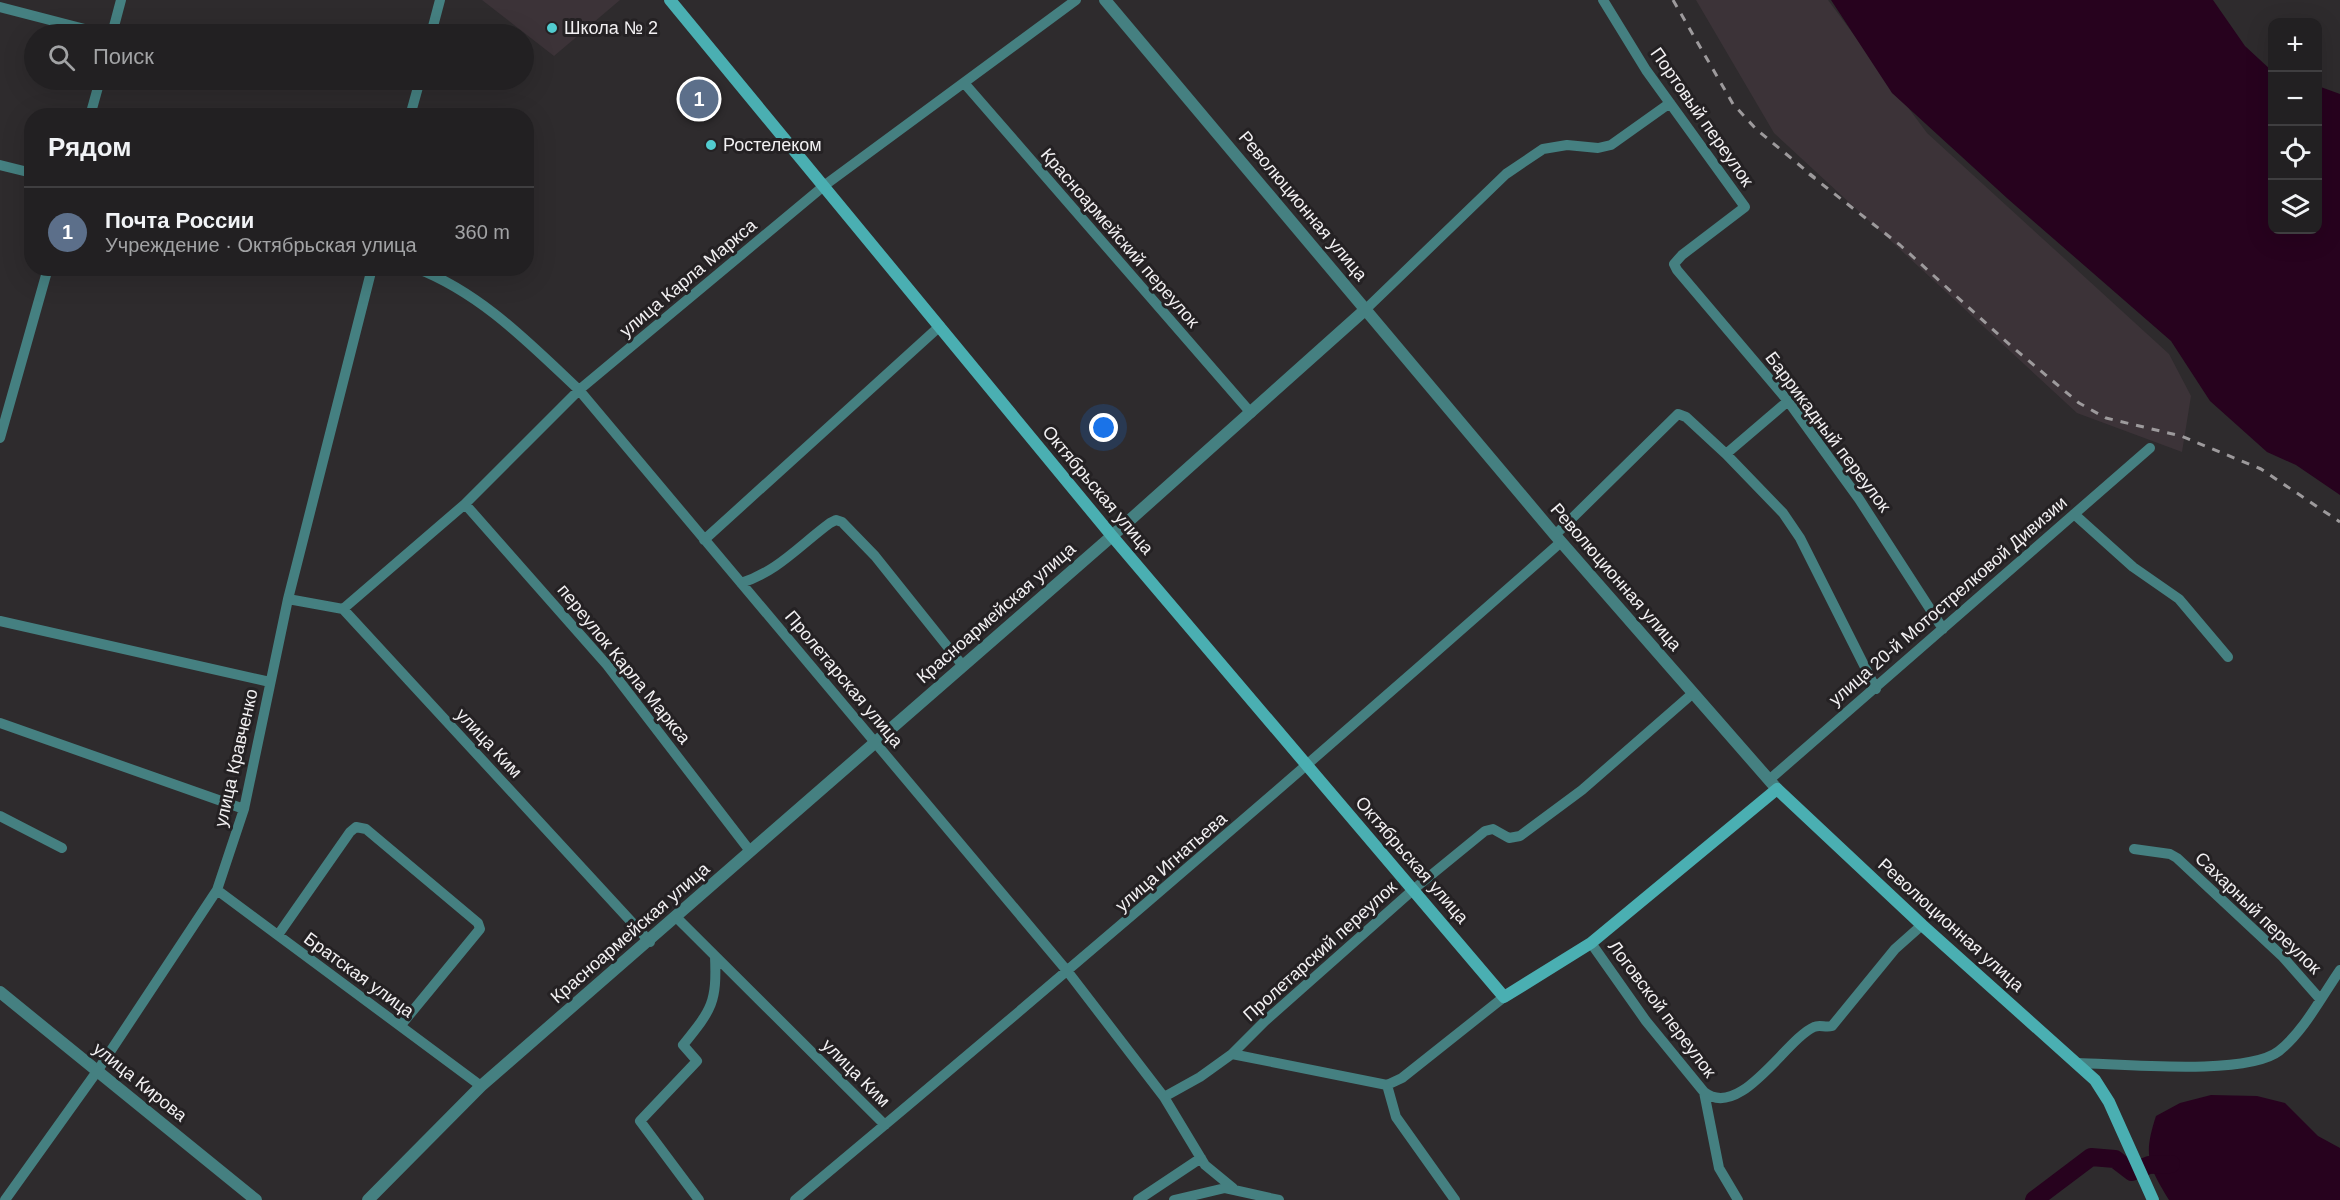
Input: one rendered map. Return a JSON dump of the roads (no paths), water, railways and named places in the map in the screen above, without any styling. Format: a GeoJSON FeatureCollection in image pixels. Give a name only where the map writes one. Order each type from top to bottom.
{"type":"FeatureCollection","features":[{"type":"Feature","properties":{"kind":"main road","name":"Октябрьская улица"},"geometry":{"type":"LineString","coordinates":[[670,0],[825,185],[1112,536],[1504,997]]}},
{"type":"Feature","properties":{"kind":"main road","name":"Революционная улица"},"geometry":{"type":"LineString","coordinates":[[1773,785],[1922,925],[2078,1063],[2105,1094],[2153,1200]]}},
{"type":"Feature","properties":{"kind":"main road","name":"улица 20-й Мотострелковой Дивизии"},"geometry":{"type":"LineString","coordinates":[[1504,997],[1591,943],[1773,785]]}},
{"type":"Feature","properties":{"kind":"street"},"geometry":{"type":"LineString","coordinates":[[115,24],[121,0]]}},
{"type":"Feature","properties":{"kind":"street"},"geometry":{"type":"LineString","coordinates":[[434,24],[440,0]]}},
{"type":"Feature","properties":{"kind":"street","name":"улица Карла Маркса"},"geometry":{"type":"LineString","coordinates":[[343,609],[465,504],[579,390],[825,185],[1076,0]]}},
{"type":"Feature","properties":{"kind":"street","name":"Революционная улица"},"geometry":{"type":"LineString","coordinates":[[1105,0],[1558,538],[1773,785]]}},
{"type":"Feature","properties":{"kind":"street","name":"Портовый переулок"},"geometry":{"type":"LineString","coordinates":[[1603,0],[1670,103],[1745,207],[1674,264]]}},
{"type":"Feature","properties":{"kind":"street"},"geometry":{"type":"LineString","coordinates":[[0,7],[65,24]]}},
{"type":"Feature","properties":{"kind":"street","name":"Красноармейский переулок"},"geometry":{"type":"LineString","coordinates":[[965,84],[1251,413]]}},
{"type":"Feature","properties":{"kind":"street"},"geometry":{"type":"LineString","coordinates":[[92,108],[97,90]]}},
{"type":"Feature","properties":{"kind":"street"},"geometry":{"type":"LineString","coordinates":[[412,108],[417,90]]}},
{"type":"Feature","properties":{"kind":"street","name":"Красноармейская улица"},"geometry":{"type":"LineString","coordinates":[[368,1200],[481,1086],[650,942],[750,851],[1251,413],[1366,309],[1506,174],[1543,149],[1567,145],[1598,148],[1611,145],[1670,103]]}},
{"type":"Feature","properties":{"kind":"street"},"geometry":{"type":"LineString","coordinates":[[0,165],[24,171]]}},
{"type":"Feature","properties":{"kind":"street","name":"Баррикадный переулок"},"geometry":{"type":"LineString","coordinates":[[1674,264],[1788,401],[1859,499],[1943,629]]}},
{"type":"Feature","properties":{"kind":"street"},"geometry":{"type":"LineString","coordinates":[[0,438],[46,276]]}},
{"type":"Feature","properties":{"kind":"street","name":"улица Кравченко"},"geometry":{"type":"LineString","coordinates":[[5,1200],[98,1070],[217,891],[244,809],[288,599],[370,276]]}},
{"type":"Feature","properties":{"kind":"street","name":"Пролетарская улица"},"geometry":{"type":"LineString","coordinates":[[436,276],[508,323],[579,390],[1068,972],[1164,1097],[1201,1158],[1211,1171],[1233,1188]]}},
{"type":"Feature","properties":{"kind":"street"},"geometry":{"type":"LineString","coordinates":[[704,540],[940,326]]}},
{"type":"Feature","properties":{"kind":"street"},"geometry":{"type":"LineString","coordinates":[[1788,401],[1726,454],[1783,513],[1800,538],[1876,689]]}},
{"type":"Feature","properties":{"kind":"street","name":"улица Игнатьева"},"geometry":{"type":"LineString","coordinates":[[795,1200],[1068,972],[1307,767],[1558,538],[1678,414],[1686,417],[1726,454]]}},
{"type":"Feature","properties":{"kind":"street","name":"улица 20-й Мотострелковой Дивизии"},"geometry":{"type":"LineString","coordinates":[[1773,785],[1943,629],[2150,448]]}},
{"type":"Feature","properties":{"kind":"street","name":"переулок Карла Маркса"},"geometry":{"type":"LineString","coordinates":[[465,504],[607,664],[750,851]]}},
{"type":"Feature","properties":{"kind":"street"},"geometry":{"type":"LineString","coordinates":[[2074,514],[2133,567],[2179,599],[2228,657]]}},
{"type":"Feature","properties":{"kind":"street"},"geometry":{"type":"LineString","coordinates":[[741,583],[759,578],[779,565],[830,523],[836,520],[842,522],[875,556],[963,666]]}},
{"type":"Feature","properties":{"kind":"street"},"geometry":{"type":"LineString","coordinates":[[288,599],[343,609]]}},
{"type":"Feature","properties":{"kind":"street","name":"улица Ким"},"geometry":{"type":"LineString","coordinates":[[343,609],[650,942]]}},
{"type":"Feature","properties":{"kind":"street"},"geometry":{"type":"LineString","coordinates":[[0,621],[270,682]]}},
{"type":"Feature","properties":{"kind":"street","name":"Пролетарский переулок"},"geometry":{"type":"LineString","coordinates":[[1164,1097],[1200,1077],[1232,1054],[1265,1021],[1414,889],[1490,829],[1509,838],[1520,836],[1582,790],[1692,694]]}},
{"type":"Feature","properties":{"kind":"street"},"geometry":{"type":"LineString","coordinates":[[0,723],[244,809]]}},
{"type":"Feature","properties":{"kind":"street"},"geometry":{"type":"LineString","coordinates":[[0,816],[62,848]]}},
{"type":"Feature","properties":{"kind":"street"},"geometry":{"type":"LineString","coordinates":[[278,935],[350,832],[356,827],[366,829],[473,918],[480,929],[401,1025]]}},
{"type":"Feature","properties":{"kind":"street","name":"Сахарный переулок"},"geometry":{"type":"LineString","coordinates":[[2134,849],[2170,854],[2177,858],[2282,956],[2320,999]]}},
{"type":"Feature","properties":{"kind":"street","name":"Братская улица"},"geometry":{"type":"LineString","coordinates":[[217,891],[481,1086]]}},
{"type":"Feature","properties":{"kind":"street","name":"улица Ким"},"geometry":{"type":"LineString","coordinates":[[676,917],[885,1125]]}},
{"type":"Feature","properties":{"kind":"street","name":"Логовской переулок"},"geometry":{"type":"LineString","coordinates":[[1591,943],[1646,1021],[1704,1092],[1713,1097],[1730,1097],[1767,1070],[1812,1027],[1832,1026],[1895,949],[1922,925]]}},
{"type":"Feature","properties":{"kind":"street"},"geometry":{"type":"LineString","coordinates":[[699,1200],[640,1121],[697,1061],[683,1045],[711,1010],[716,986],[715,956]]}},
{"type":"Feature","properties":{"kind":"street"},"geometry":{"type":"LineString","coordinates":[[2078,1063],[2232,1065],[2268,1057],[2283,1047],[2340,970]]}},
{"type":"Feature","properties":{"kind":"street","name":"улица Кирова"},"geometry":{"type":"LineString","coordinates":[[0,992],[256,1200]]}},
{"type":"Feature","properties":{"kind":"street","name":"улица 20-й Мотострелковой Дивизии"},"geometry":{"type":"LineString","coordinates":[[1387,1085],[1402,1078],[1504,997]]}},
{"type":"Feature","properties":{"kind":"street"},"geometry":{"type":"LineString","coordinates":[[1232,1054],[1387,1085],[1396,1117],[1455,1200]]}},
{"type":"Feature","properties":{"kind":"street"},"geometry":{"type":"LineString","coordinates":[[1704,1092],[1719,1168],[1738,1200]]}},
{"type":"Feature","properties":{"kind":"street"},"geometry":{"type":"LineString","coordinates":[[1138,1200],[1201,1158]]}},
{"type":"Feature","properties":{"kind":"street"},"geometry":{"type":"LineString","coordinates":[[1174,1200],[1217,1189],[1233,1188],[1279,1200]]}},
{"type":"Feature","properties":{"kind":"waterway"},"geometry":{"type":"LineString","coordinates":[[2034,1200],[2091,1157],[2115,1159],[2132,1172],[2149,1165],[2171,1164]]}},
{"type":"Feature","properties":{"kind":"railway"},"geometry":{"type":"LineString","coordinates":[[1673,0],[1733,104],[1756,129],[1815,178]]}},
{"type":"Feature","properties":{"kind":"railway"},"geometry":{"type":"LineString","coordinates":[[1809,174],[1900,245],[2010,345],[2079,403],[2106,418],[2181,436],[2261,469],[2340,522]]}},
{"type":"Feature","properties":{"kind":"place","name":"Школа № 2"},"geometry":{"type":"Point","coordinates":[552,28]}},
{"type":"Feature","properties":{"kind":"place","name":"Почта России"},"geometry":{"type":"Point","coordinates":[699,99]}},
{"type":"Feature","properties":{"kind":"place","name":"Ростелеком"},"geometry":{"type":"Point","coordinates":[711,145]}}]}
